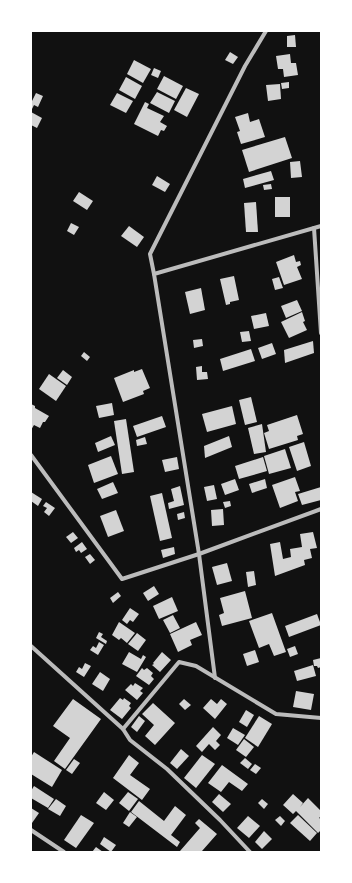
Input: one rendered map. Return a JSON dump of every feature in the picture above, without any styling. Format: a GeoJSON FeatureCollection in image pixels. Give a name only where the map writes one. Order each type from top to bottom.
{"type":"FeatureCollection","features":[{"type":"Feature","properties":{"kind":"street"},"geometry":{"type":"LineString","coordinates":[[215,678],[199,554],[150,254],[241,73],[266,31]]}},
{"type":"Feature","properties":{"kind":"street"},"geometry":{"type":"LineString","coordinates":[[154,274],[321,226]]}},
{"type":"Feature","properties":{"kind":"street"},"geometry":{"type":"LineString","coordinates":[[314,228],[321,333]]}},
{"type":"Feature","properties":{"kind":"street"},"geometry":{"type":"LineString","coordinates":[[31,454],[122,579],[199,554],[321,509]]}},
{"type":"Feature","properties":{"kind":"street"},"geometry":{"type":"LineString","coordinates":[[31,646],[123,729],[130,740],[167,769],[220,820],[250,852]]}},
{"type":"Feature","properties":{"kind":"street"},"geometry":{"type":"LineString","coordinates":[[123,729],[179,662],[196,666],[276,714],[321,718]]}},
{"type":"Feature","properties":{"kind":"street"},"geometry":{"type":"LineString","coordinates":[[31,830],[64,852]]}},
{"type":"Feature","properties":{"kind":"street"},"geometry":{"type":"LineString","coordinates":[[55,852],[57,847]]}},
{"type":"Feature","properties":{"kind":"building"},"geometry":{"type":"Polygon","coordinates":[[[295,35],[296,47],[287,47],[287,36],[295,35]]]}},
{"type":"Feature","properties":{"kind":"building"},"geometry":{"type":"Polygon","coordinates":[[[230,52],[238,57],[233,64],[225,60],[230,52]]]}},
{"type":"Feature","properties":{"kind":"building"},"geometry":{"type":"Polygon","coordinates":[[[290,54],[291,63],[296,63],[298,75],[284,77],[283,69],[278,69],[276,56],[290,54]]]}},
{"type":"Feature","properties":{"kind":"building"},"geometry":{"type":"Polygon","coordinates":[[[134,60],[151,69],[143,83],[127,74],[134,60]]]}},
{"type":"Feature","properties":{"kind":"building"},"geometry":{"type":"Polygon","coordinates":[[[154,68],[161,71],[158,78],[151,75],[154,68]]]}},
{"type":"Feature","properties":{"kind":"building"},"geometry":{"type":"Polygon","coordinates":[[[164,76],[183,86],[176,99],[157,89],[164,76]]]}},
{"type":"Feature","properties":{"kind":"building"},"geometry":{"type":"Polygon","coordinates":[[[126,77],[142,86],[135,99],[119,90],[126,77]]]}},
{"type":"Feature","properties":{"kind":"building"},"geometry":{"type":"Polygon","coordinates":[[[289,82],[289,88],[282,89],[281,83],[289,82]]]}},
{"type":"Feature","properties":{"kind":"building"},"geometry":{"type":"Polygon","coordinates":[[[280,84],[281,99],[268,101],[266,85],[280,84]]]}},
{"type":"Feature","properties":{"kind":"building"},"geometry":{"type":"Polygon","coordinates":[[[186,88],[199,94],[187,117],[174,110],[186,88]]]}},
{"type":"Feature","properties":{"kind":"building"},"geometry":{"type":"Polygon","coordinates":[[[157,92],[175,101],[169,113],[150,103],[157,92]]]}},
{"type":"Feature","properties":{"kind":"building"},"geometry":{"type":"Polygon","coordinates":[[[36,93],[43,96],[38,107],[34,105],[32,109],[31,103],[36,93]]]}},
{"type":"Feature","properties":{"kind":"building"},"geometry":{"type":"Polygon","coordinates":[[[117,93],[133,101],[126,113],[110,105],[117,93]]]}},
{"type":"Feature","properties":{"kind":"building"},"geometry":{"type":"Polygon","coordinates":[[[145,102],[149,104],[147,108],[164,116],[160,122],[167,126],[164,131],[161,130],[158,136],[134,124],[145,102]]]}},
{"type":"Feature","properties":{"kind":"building"},"geometry":{"type":"Polygon","coordinates":[[[31,112],[42,118],[37,128],[31,125],[31,112]]]}},
{"type":"Feature","properties":{"kind":"building"},"geometry":{"type":"Polygon","coordinates":[[[248,113],[250,122],[259,119],[265,137],[241,144],[237,132],[240,131],[235,117],[248,113]]]}},
{"type":"Feature","properties":{"kind":"building"},"geometry":{"type":"Polygon","coordinates":[[[285,137],[292,158],[249,172],[242,150],[285,137]]]}},
{"type":"Feature","properties":{"kind":"building"},"geometry":{"type":"Polygon","coordinates":[[[300,161],[302,177],[291,178],[290,162],[300,161]]]}},
{"type":"Feature","properties":{"kind":"building"},"geometry":{"type":"Polygon","coordinates":[[[271,171],[274,180],[245,188],[243,179],[271,171]]]}},
{"type":"Feature","properties":{"kind":"building"},"geometry":{"type":"Polygon","coordinates":[[[157,176],[170,184],[165,192],[152,185],[157,176]]]}},
{"type":"Feature","properties":{"kind":"building"},"geometry":{"type":"Polygon","coordinates":[[[271,184],[272,189],[264,190],[263,185],[271,184]]]}},
{"type":"Feature","properties":{"kind":"building"},"geometry":{"type":"Polygon","coordinates":[[[79,192],[93,201],[87,210],[73,201],[79,192]]]}},
{"type":"Feature","properties":{"kind":"building"},"geometry":{"type":"Polygon","coordinates":[[[275,197],[290,197],[290,217],[275,217],[275,197]]]}},
{"type":"Feature","properties":{"kind":"building"},"geometry":{"type":"Polygon","coordinates":[[[256,202],[258,232],[246,232],[244,203],[256,202]]]}},
{"type":"Feature","properties":{"kind":"building"},"geometry":{"type":"Polygon","coordinates":[[[71,223],[79,227],[74,235],[67,231],[71,223]]]}},
{"type":"Feature","properties":{"kind":"building"},"geometry":{"type":"Polygon","coordinates":[[[129,226],[144,237],[137,247],[121,236],[129,226]]]}},
{"type":"Feature","properties":{"kind":"building"},"geometry":{"type":"Polygon","coordinates":[[[294,255],[296,262],[300,261],[301,265],[297,267],[302,279],[284,285],[276,262],[294,255]]]}},
{"type":"Feature","properties":{"kind":"building"},"geometry":{"type":"Polygon","coordinates":[[[234,276],[239,300],[230,302],[230,304],[226,305],[220,279],[234,276]]]}},
{"type":"Feature","properties":{"kind":"building"},"geometry":{"type":"Polygon","coordinates":[[[279,277],[283,288],[275,290],[272,279],[279,277]]]}},
{"type":"Feature","properties":{"kind":"building"},"geometry":{"type":"Polygon","coordinates":[[[201,288],[205,310],[190,314],[185,292],[201,288]]]}},
{"type":"Feature","properties":{"kind":"building"},"geometry":{"type":"Polygon","coordinates":[[[297,300],[302,311],[286,318],[281,306],[297,300]]]}},
{"type":"Feature","properties":{"kind":"building"},"geometry":{"type":"Polygon","coordinates":[[[302,312],[305,321],[303,322],[307,330],[289,338],[281,322],[302,312]]]}},
{"type":"Feature","properties":{"kind":"building"},"geometry":{"type":"Polygon","coordinates":[[[266,313],[269,326],[254,329],[251,316],[266,313]]]}},
{"type":"Feature","properties":{"kind":"building"},"geometry":{"type":"Polygon","coordinates":[[[249,331],[251,341],[242,342],[240,332],[249,331]]]}},
{"type":"Feature","properties":{"kind":"building"},"geometry":{"type":"Polygon","coordinates":[[[202,339],[203,346],[194,348],[193,340],[202,339]]]}},
{"type":"Feature","properties":{"kind":"building"},"geometry":{"type":"Polygon","coordinates":[[[313,341],[314,353],[285,363],[284,350],[313,341]]]}},
{"type":"Feature","properties":{"kind":"building"},"geometry":{"type":"Polygon","coordinates":[[[272,343],[276,354],[262,359],[258,348],[272,343]]]}},
{"type":"Feature","properties":{"kind":"building"},"geometry":{"type":"Polygon","coordinates":[[[251,349],[255,361],[223,371],[220,359],[251,349]]]}},
{"type":"Feature","properties":{"kind":"building"},"geometry":{"type":"Polygon","coordinates":[[[84,352],[90,357],[87,361],[81,356],[84,352]]]}},
{"type":"Feature","properties":{"kind":"building"},"geometry":{"type":"Polygon","coordinates":[[[202,366],[202,372],[207,372],[208,379],[197,380],[196,367],[202,366]]]}},
{"type":"Feature","properties":{"kind":"building"},"geometry":{"type":"Polygon","coordinates":[[[142,369],[150,388],[143,391],[144,394],[123,402],[114,378],[134,370],[134,372],[142,369]]]}},
{"type":"Feature","properties":{"kind":"building"},"geometry":{"type":"Polygon","coordinates":[[[63,370],[72,377],[67,385],[57,378],[63,370]]]}},
{"type":"Feature","properties":{"kind":"building"},"geometry":{"type":"Polygon","coordinates":[[[49,374],[66,386],[56,401],[39,389],[49,374]]]}},
{"type":"Feature","properties":{"kind":"building"},"geometry":{"type":"Polygon","coordinates":[[[251,397],[257,422],[245,425],[239,400],[251,397]]]}},
{"type":"Feature","properties":{"kind":"building"},"geometry":{"type":"Polygon","coordinates":[[[112,403],[114,415],[99,418],[96,406],[112,403]]]}},
{"type":"Feature","properties":{"kind":"building"},"geometry":{"type":"Polygon","coordinates":[[[31,404],[49,416],[40,428],[34,425],[31,430],[31,404]]]}},
{"type":"Feature","properties":{"kind":"building"},"geometry":{"type":"Polygon","coordinates":[[[232,406],[236,424],[207,432],[202,414],[232,406]]]}},
{"type":"Feature","properties":{"kind":"building"},"geometry":{"type":"Polygon","coordinates":[[[297,415],[303,434],[297,436],[298,440],[269,449],[264,433],[269,431],[267,425],[297,415]]]}},
{"type":"Feature","properties":{"kind":"building"},"geometry":{"type":"Polygon","coordinates":[[[162,416],[166,427],[137,437],[133,426],[162,416]]]}},
{"type":"Feature","properties":{"kind":"building"},"geometry":{"type":"Polygon","coordinates":[[[126,419],[134,472],[122,474],[114,421],[126,419]]]}},
{"type":"Feature","properties":{"kind":"building"},"geometry":{"type":"Polygon","coordinates":[[[262,424],[266,452],[254,454],[248,428],[262,424]]]}},
{"type":"Feature","properties":{"kind":"building"},"geometry":{"type":"Polygon","coordinates":[[[111,436],[115,445],[98,452],[95,443],[111,436]]]}},
{"type":"Feature","properties":{"kind":"building"},"geometry":{"type":"Polygon","coordinates":[[[229,436],[232,447],[205,458],[204,446],[229,436]]]}},
{"type":"Feature","properties":{"kind":"building"},"geometry":{"type":"Polygon","coordinates":[[[145,437],[147,444],[137,446],[136,440],[145,437]]]}},
{"type":"Feature","properties":{"kind":"building"},"geometry":{"type":"Polygon","coordinates":[[[304,442],[311,466],[297,471],[289,447],[304,442]]]}},
{"type":"Feature","properties":{"kind":"building"},"geometry":{"type":"Polygon","coordinates":[[[285,449],[291,468],[269,474],[264,456],[285,449]]]}},
{"type":"Feature","properties":{"kind":"building"},"geometry":{"type":"Polygon","coordinates":[[[111,456],[118,474],[94,483],[88,465],[111,456]]]}},
{"type":"Feature","properties":{"kind":"building"},"geometry":{"type":"Polygon","coordinates":[[[177,457],[179,469],[165,472],[162,460],[177,457]]]}},
{"type":"Feature","properties":{"kind":"building"},"geometry":{"type":"Polygon","coordinates":[[[263,457],[267,471],[239,479],[235,466],[263,457]]]}},
{"type":"Feature","properties":{"kind":"building"},"geometry":{"type":"Polygon","coordinates":[[[295,477],[300,491],[295,492],[298,501],[280,508],[272,485],[295,477]]]}},
{"type":"Feature","properties":{"kind":"building"},"geometry":{"type":"Polygon","coordinates":[[[235,479],[239,490],[225,495],[221,484],[235,479]]]}},
{"type":"Feature","properties":{"kind":"building"},"geometry":{"type":"Polygon","coordinates":[[[265,479],[267,488],[252,493],[249,484],[265,479]]]}},
{"type":"Feature","properties":{"kind":"building"},"geometry":{"type":"Polygon","coordinates":[[[113,482],[118,493],[102,499],[97,489],[113,482]]]}},
{"type":"Feature","properties":{"kind":"building"},"geometry":{"type":"Polygon","coordinates":[[[214,485],[217,499],[207,501],[204,487],[214,485]]]}},
{"type":"Feature","properties":{"kind":"building"},"geometry":{"type":"Polygon","coordinates":[[[180,486],[184,505],[169,509],[168,503],[174,501],[171,489],[180,486]]]}},
{"type":"Feature","properties":{"kind":"building"},"geometry":{"type":"Polygon","coordinates":[[[321,487],[321,500],[302,505],[298,494],[321,487]]]}},
{"type":"Feature","properties":{"kind":"building"},"geometry":{"type":"Polygon","coordinates":[[[31,492],[42,499],[38,506],[31,501],[31,492]]]}},
{"type":"Feature","properties":{"kind":"building"},"geometry":{"type":"Polygon","coordinates":[[[162,493],[172,538],[160,541],[150,496],[162,493]]]}},
{"type":"Feature","properties":{"kind":"building"},"geometry":{"type":"Polygon","coordinates":[[[230,501],[231,506],[225,508],[223,502],[230,501]]]}},
{"type":"Feature","properties":{"kind":"building"},"geometry":{"type":"Polygon","coordinates":[[[46,502],[55,508],[49,516],[44,512],[47,508],[43,506],[46,502]]]}},
{"type":"Feature","properties":{"kind":"building"},"geometry":{"type":"Polygon","coordinates":[[[223,509],[224,525],[212,526],[211,510],[223,509]]]}},
{"type":"Feature","properties":{"kind":"building"},"geometry":{"type":"Polygon","coordinates":[[[116,510],[124,531],[108,537],[100,516],[116,510]]]}},
{"type":"Feature","properties":{"kind":"building"},"geometry":{"type":"Polygon","coordinates":[[[184,512],[185,518],[178,520],[177,514],[184,512]]]}},
{"type":"Feature","properties":{"kind":"building"},"geometry":{"type":"Polygon","coordinates":[[[73,532],[78,538],[71,543],[66,537],[73,532]]]}},
{"type":"Feature","properties":{"kind":"building"},"geometry":{"type":"Polygon","coordinates":[[[313,532],[317,548],[310,549],[312,558],[304,560],[305,565],[275,576],[270,544],[280,542],[283,559],[291,557],[290,549],[302,547],[300,534],[313,532]]]}},
{"type":"Feature","properties":{"kind":"building"},"geometry":{"type":"Polygon","coordinates":[[[82,542],[87,549],[81,553],[79,550],[76,552],[74,548],[82,542]]]}},
{"type":"Feature","properties":{"kind":"building"},"geometry":{"type":"Polygon","coordinates":[[[174,547],[175,554],[163,558],[161,550],[174,547]]]}},
{"type":"Feature","properties":{"kind":"building"},"geometry":{"type":"Polygon","coordinates":[[[90,554],[95,560],[90,564],[85,557],[90,554]]]}},
{"type":"Feature","properties":{"kind":"building"},"geometry":{"type":"Polygon","coordinates":[[[227,563],[232,581],[217,585],[212,567],[227,563]]]}},
{"type":"Feature","properties":{"kind":"building"},"geometry":{"type":"Polygon","coordinates":[[[254,571],[256,585],[248,587],[246,572],[254,571]]]}},
{"type":"Feature","properties":{"kind":"building"},"geometry":{"type":"Polygon","coordinates":[[[154,586],[159,594],[148,601],[143,593],[154,586]]]}},
{"type":"Feature","properties":{"kind":"building"},"geometry":{"type":"Polygon","coordinates":[[[245,591],[252,618],[222,626],[219,615],[224,613],[220,598],[245,591]]]}},
{"type":"Feature","properties":{"kind":"building"},"geometry":{"type":"Polygon","coordinates":[[[118,592],[121,596],[113,603],[110,598],[118,592]]]}},
{"type":"Feature","properties":{"kind":"building"},"geometry":{"type":"Polygon","coordinates":[[[172,597],[178,611],[159,619],[153,606],[172,597]]]}},
{"type":"Feature","properties":{"kind":"building"},"geometry":{"type":"Polygon","coordinates":[[[130,608],[139,614],[133,622],[130,620],[127,624],[122,620],[130,608]]]}},
{"type":"Feature","properties":{"kind":"building"},"geometry":{"type":"Polygon","coordinates":[[[272,613],[286,652],[274,656],[269,644],[259,648],[249,621],[272,613]]]}},
{"type":"Feature","properties":{"kind":"building"},"geometry":{"type":"Polygon","coordinates":[[[317,614],[321,625],[289,637],[285,626],[317,614]]]}},
{"type":"Feature","properties":{"kind":"building"},"geometry":{"type":"Polygon","coordinates":[[[173,615],[180,628],[170,633],[163,620],[173,615]]]}},
{"type":"Feature","properties":{"kind":"building"},"geometry":{"type":"Polygon","coordinates":[[[119,622],[135,633],[127,643],[121,638],[119,640],[112,635],[119,622]]]}},
{"type":"Feature","properties":{"kind":"building"},"geometry":{"type":"Polygon","coordinates":[[[196,622],[202,635],[190,640],[192,645],[178,652],[170,634],[196,622]]]}},
{"type":"Feature","properties":{"kind":"building"},"geometry":{"type":"Polygon","coordinates":[[[99,632],[103,634],[101,637],[107,641],[106,644],[96,638],[99,632]]]}},
{"type":"Feature","properties":{"kind":"building"},"geometry":{"type":"Polygon","coordinates":[[[137,633],[146,640],[138,651],[128,644],[137,633]]]}},
{"type":"Feature","properties":{"kind":"building"},"geometry":{"type":"Polygon","coordinates":[[[99,642],[104,645],[98,655],[90,650],[93,646],[96,648],[99,642]]]}},
{"type":"Feature","properties":{"kind":"building"},"geometry":{"type":"Polygon","coordinates":[[[295,646],[298,654],[290,657],[287,649],[295,646]]]}},
{"type":"Feature","properties":{"kind":"building"},"geometry":{"type":"Polygon","coordinates":[[[255,650],[259,662],[247,666],[243,654],[255,650]]]}},
{"type":"Feature","properties":{"kind":"building"},"geometry":{"type":"Polygon","coordinates":[[[129,652],[141,659],[143,655],[146,657],[137,672],[122,664],[129,652]]]}},
{"type":"Feature","properties":{"kind":"building"},"geometry":{"type":"Polygon","coordinates":[[[162,652],[171,660],[160,672],[152,665],[162,652]]]}},
{"type":"Feature","properties":{"kind":"building"},"geometry":{"type":"Polygon","coordinates":[[[321,658],[321,667],[318,668],[317,666],[314,666],[313,660],[321,658]]]}},
{"type":"Feature","properties":{"kind":"building"},"geometry":{"type":"Polygon","coordinates":[[[85,663],[91,666],[84,677],[76,672],[79,667],[82,669],[85,663]]]}},
{"type":"Feature","properties":{"kind":"building"},"geometry":{"type":"Polygon","coordinates":[[[313,665],[316,676],[297,681],[294,671],[313,665]]]}},
{"type":"Feature","properties":{"kind":"building"},"geometry":{"type":"Polygon","coordinates":[[[142,668],[144,670],[147,668],[153,673],[151,676],[154,679],[149,685],[136,676],[142,668]]]}},
{"type":"Feature","properties":{"kind":"building"},"geometry":{"type":"Polygon","coordinates":[[[100,672],[110,679],[103,691],[92,684],[100,672]]]}},
{"type":"Feature","properties":{"kind":"building"},"geometry":{"type":"Polygon","coordinates":[[[135,683],[143,688],[140,691],[143,693],[137,700],[125,690],[131,684],[133,686],[135,683]]]}},
{"type":"Feature","properties":{"kind":"building"},"geometry":{"type":"Polygon","coordinates":[[[296,691],[314,694],[311,710],[293,707],[296,691]]]}},
{"type":"Feature","properties":{"kind":"building"},"geometry":{"type":"Polygon","coordinates":[[[120,698],[123,700],[124,698],[131,703],[129,706],[131,708],[122,719],[110,710],[120,698]]]}},
{"type":"Feature","properties":{"kind":"building"},"geometry":{"type":"Polygon","coordinates":[[[73,699],[101,719],[65,769],[54,761],[70,738],[53,726],[73,699]]]}},
{"type":"Feature","properties":{"kind":"building"},"geometry":{"type":"Polygon","coordinates":[[[184,699],[191,705],[185,710],[179,704],[184,699]]]}},
{"type":"Feature","properties":{"kind":"building"},"geometry":{"type":"Polygon","coordinates":[[[211,699],[217,704],[221,699],[227,704],[215,719],[203,708],[211,699]]]}},
{"type":"Feature","properties":{"kind":"building"},"geometry":{"type":"Polygon","coordinates":[[[153,703],[175,723],[155,745],[145,736],[154,725],[142,714],[153,703]]]}},
{"type":"Feature","properties":{"kind":"building"},"geometry":{"type":"Polygon","coordinates":[[[246,710],[254,715],[247,727],[239,722],[246,710]]]}},
{"type":"Feature","properties":{"kind":"building"},"geometry":{"type":"Polygon","coordinates":[[[139,716],[145,721],[137,732],[131,727],[139,716]]]}},
{"type":"Feature","properties":{"kind":"building"},"geometry":{"type":"Polygon","coordinates":[[[259,716],[272,724],[258,747],[245,738],[259,716]]]}},
{"type":"Feature","properties":{"kind":"building"},"geometry":{"type":"Polygon","coordinates":[[[213,727],[221,735],[216,741],[220,745],[215,750],[209,744],[202,752],[196,746],[213,727]]]}},
{"type":"Feature","properties":{"kind":"building"},"geometry":{"type":"Polygon","coordinates":[[[233,728],[245,735],[238,745],[227,738],[233,728]]]}},
{"type":"Feature","properties":{"kind":"building"},"geometry":{"type":"Polygon","coordinates":[[[244,739],[254,747],[246,757],[236,750],[244,739]]]}},
{"type":"Feature","properties":{"kind":"building"},"geometry":{"type":"Polygon","coordinates":[[[181,749],[189,756],[177,769],[170,763],[181,749]]]}},
{"type":"Feature","properties":{"kind":"building"},"geometry":{"type":"Polygon","coordinates":[[[34,752],[62,770],[52,787],[31,774],[31,757],[34,752]]]}},
{"type":"Feature","properties":{"kind":"building"},"geometry":{"type":"Polygon","coordinates":[[[129,755],[139,763],[130,775],[150,789],[142,800],[113,778],[129,755]]]}},
{"type":"Feature","properties":{"kind":"building"},"geometry":{"type":"Polygon","coordinates":[[[202,755],[215,764],[196,788],[184,778],[202,755]]]}},
{"type":"Feature","properties":{"kind":"building"},"geometry":{"type":"Polygon","coordinates":[[[245,758],[252,764],[248,769],[240,763],[245,758]]]}},
{"type":"Feature","properties":{"kind":"building"},"geometry":{"type":"Polygon","coordinates":[[[74,759],[80,763],[72,774],[66,770],[74,759]]]}},
{"type":"Feature","properties":{"kind":"building"},"geometry":{"type":"Polygon","coordinates":[[[255,764],[261,768],[256,774],[250,770],[255,764]]]}},
{"type":"Feature","properties":{"kind":"building"},"geometry":{"type":"Polygon","coordinates":[[[222,765],[248,784],[242,791],[229,782],[221,792],[208,783],[222,765]]]}},
{"type":"Feature","properties":{"kind":"building"},"geometry":{"type":"Polygon","coordinates":[[[34,786],[54,799],[48,808],[31,798],[31,791],[34,786]]]}},
{"type":"Feature","properties":{"kind":"building"},"geometry":{"type":"Polygon","coordinates":[[[104,792],[114,800],[106,810],[96,803],[104,792]]]}},
{"type":"Feature","properties":{"kind":"building"},"geometry":{"type":"Polygon","coordinates":[[[128,792],[138,799],[129,811],[119,803],[128,792]]]}},
{"type":"Feature","properties":{"kind":"building"},"geometry":{"type":"Polygon","coordinates":[[[219,794],[231,804],[223,812],[212,802],[219,794]]]}},
{"type":"Feature","properties":{"kind":"building"},"geometry":{"type":"Polygon","coordinates":[[[293,794],[303,803],[300,807],[308,798],[321,811],[321,816],[319,818],[321,819],[321,830],[318,833],[296,811],[293,814],[283,805],[293,794]]]}},
{"type":"Feature","properties":{"kind":"building"},"geometry":{"type":"Polygon","coordinates":[[[56,799],[66,806],[60,816],[48,809],[56,799]]]}},
{"type":"Feature","properties":{"kind":"building"},"geometry":{"type":"Polygon","coordinates":[[[262,799],[268,804],[264,809],[258,803],[262,799]]]}},
{"type":"Feature","properties":{"kind":"building"},"geometry":{"type":"Polygon","coordinates":[[[139,801],[164,821],[175,806],[186,815],[171,835],[180,842],[177,847],[131,812],[139,801]]]}},
{"type":"Feature","properties":{"kind":"building"},"geometry":{"type":"Polygon","coordinates":[[[31,808],[39,813],[32,823],[31,822],[31,808]]]}},
{"type":"Feature","properties":{"kind":"building"},"geometry":{"type":"Polygon","coordinates":[[[130,812],[137,817],[129,827],[123,823],[130,812]]]}},
{"type":"Feature","properties":{"kind":"building"},"geometry":{"type":"Polygon","coordinates":[[[81,815],[94,823],[76,848],[64,840],[81,815]]]}},
{"type":"Feature","properties":{"kind":"building"},"geometry":{"type":"Polygon","coordinates":[[[298,815],[317,833],[310,841],[290,823],[298,815]]]}},
{"type":"Feature","properties":{"kind":"building"},"geometry":{"type":"Polygon","coordinates":[[[248,816],[260,826],[249,838],[237,828],[248,816]]]}},
{"type":"Feature","properties":{"kind":"building"},"geometry":{"type":"Polygon","coordinates":[[[280,816],[285,821],[281,826],[275,820],[280,816]]]}},
{"type":"Feature","properties":{"kind":"building"},"geometry":{"type":"Polygon","coordinates":[[[199,819],[217,834],[202,851],[203,852],[181,852],[180,851],[200,828],[195,823],[199,819]]]}},
{"type":"Feature","properties":{"kind":"building"},"geometry":{"type":"Polygon","coordinates":[[[264,831],[272,839],[262,849],[255,842],[264,831]]]}},
{"type":"Feature","properties":{"kind":"building"},"geometry":{"type":"Polygon","coordinates":[[[104,837],[116,845],[111,852],[100,844],[104,837]]]}},
{"type":"Feature","properties":{"kind":"building"},"geometry":{"type":"Polygon","coordinates":[[[96,847],[103,852],[92,852],[96,847]]]}}]}
